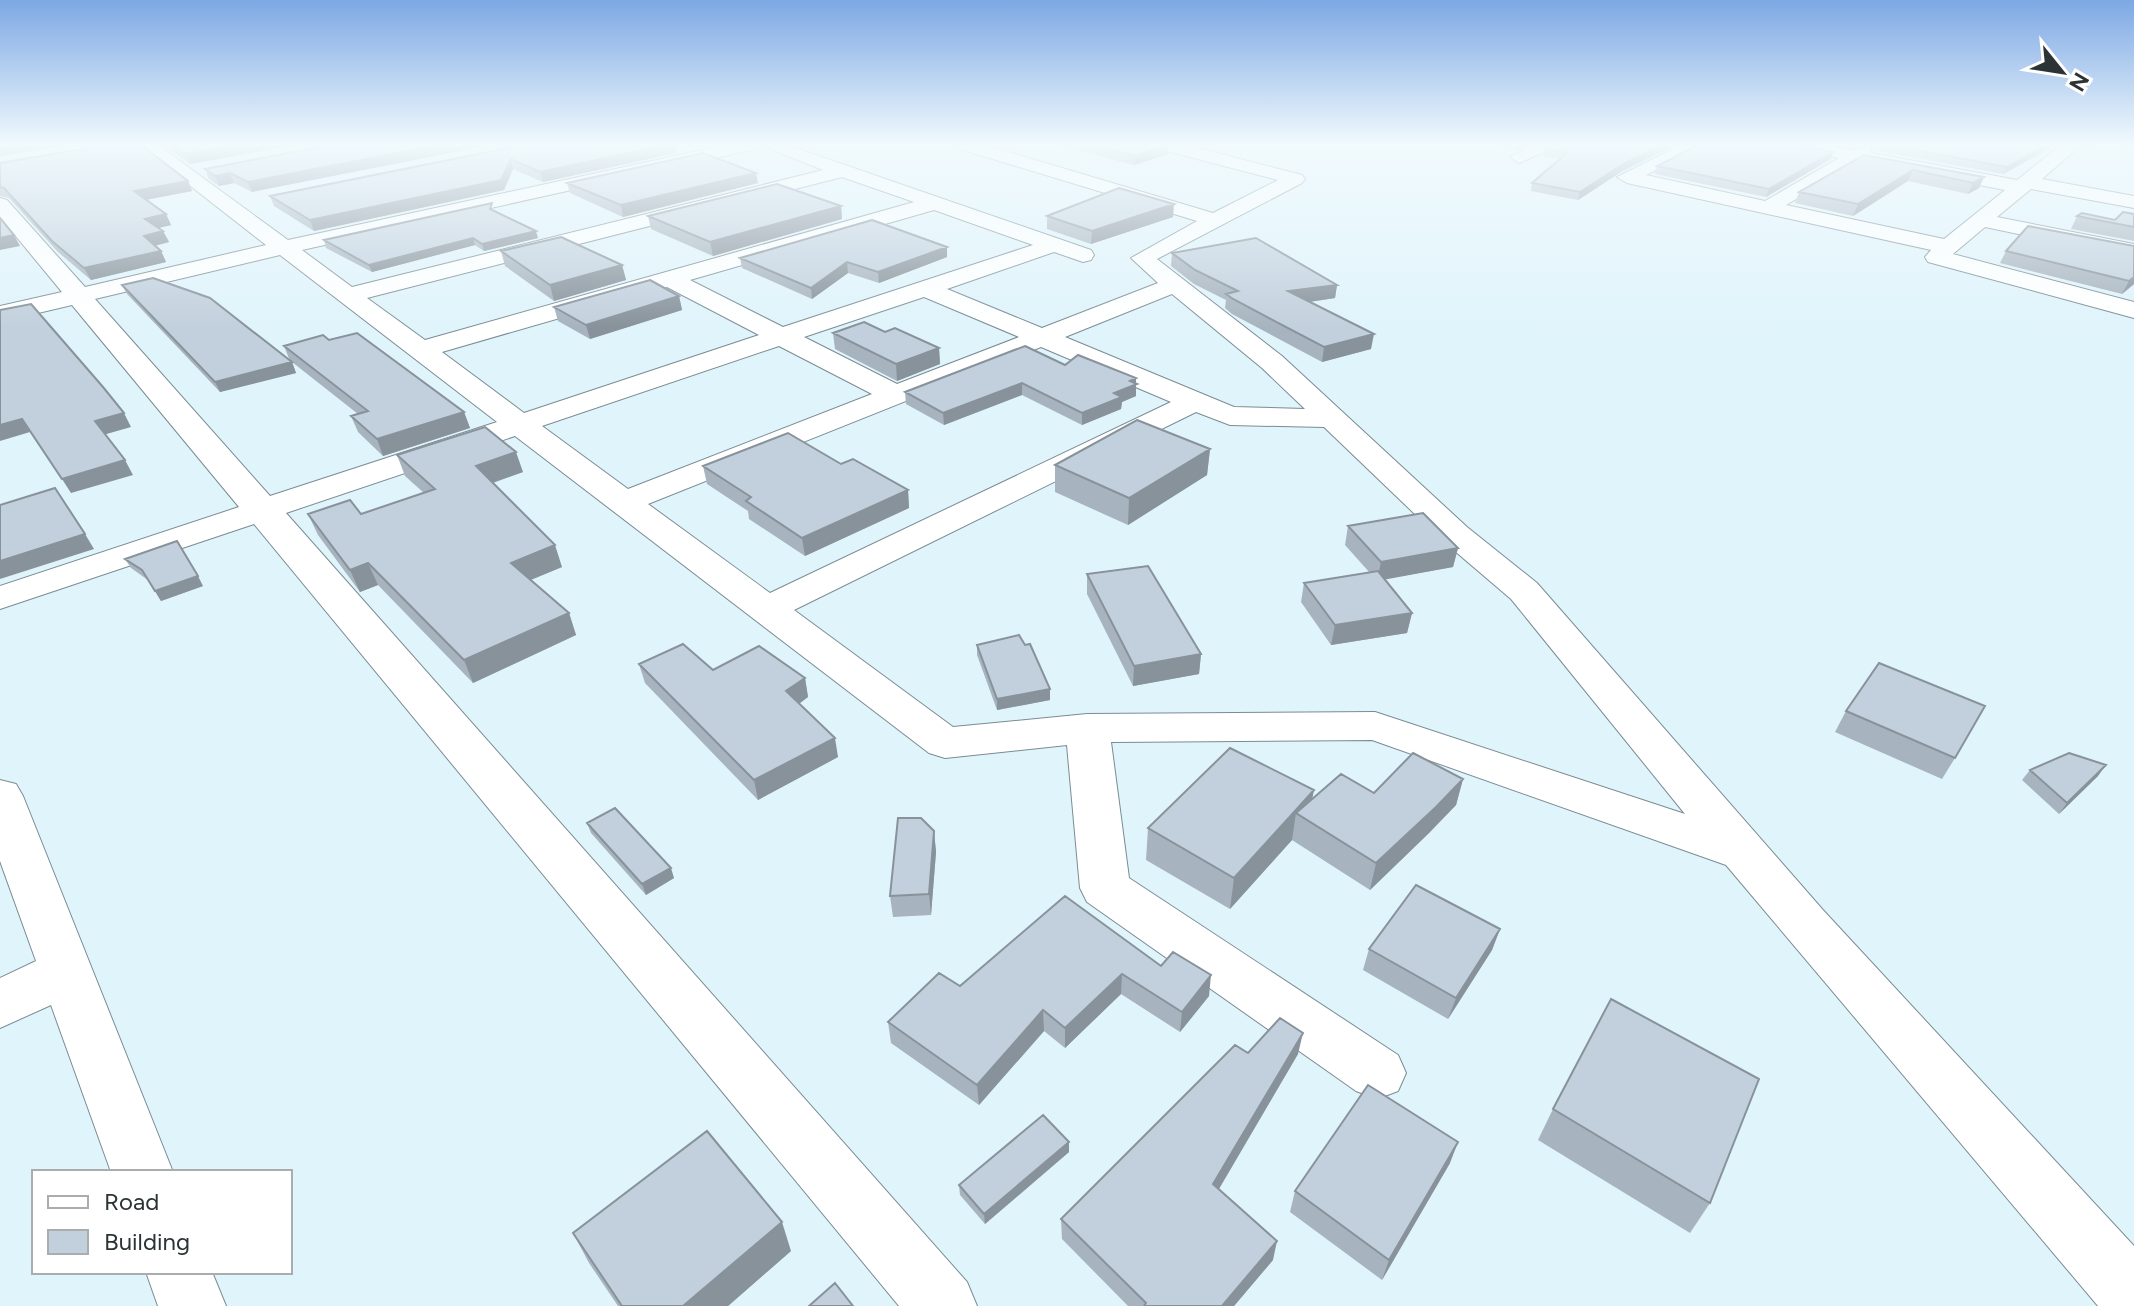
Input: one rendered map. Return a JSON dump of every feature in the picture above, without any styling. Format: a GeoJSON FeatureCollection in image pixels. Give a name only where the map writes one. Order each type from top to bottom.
{"type":"FeatureCollection","features":[{"type":"Feature","properties":{"kind":"street"},"geometry":{"type":"LineString","coordinates":[[2,206],[943,1306]]}},
{"type":"Feature","properties":{"kind":"street"},"geometry":{"type":"LineString","coordinates":[[228,206],[945,743],[1087,728],[1375,726],[1743,852]]}},
{"type":"Feature","properties":{"kind":"street"},"geometry":{"type":"LineString","coordinates":[[0,314],[474,206]]}},
{"type":"Feature","properties":{"kind":"street"},"geometry":{"type":"LineString","coordinates":[[348,295],[703,206]]}},
{"type":"Feature","properties":{"kind":"street"},"geometry":{"type":"LineString","coordinates":[[421,350],[925,206]]}},
{"type":"Feature","properties":{"kind":"street"},"geometry":{"type":"LineString","coordinates":[[943,206],[1083,255]]}},
{"type":"Feature","properties":{"kind":"street"},"geometry":{"type":"LineString","coordinates":[[1168,206],[1215,220]]}},
{"type":"Feature","properties":{"kind":"street"},"geometry":{"type":"LineString","coordinates":[[1242,206],[1142,258],[1272,362],[1455,534],[1524,591],[1743,852],[2134,1296]]}},
{"type":"Feature","properties":{"kind":"street"},"geometry":{"type":"LineString","coordinates":[[1758,206],[1948,247]]}},
{"type":"Feature","properties":{"kind":"street"},"geometry":{"type":"LineString","coordinates":[[1767,208],[1771,206]]}},
{"type":"Feature","properties":{"kind":"street"},"geometry":{"type":"LineString","coordinates":[[1998,206],[1936,257],[2134,310]]}},
{"type":"Feature","properties":{"kind":"street"},"geometry":{"type":"LineString","coordinates":[[1981,220],[2134,251]]}},
{"type":"Feature","properties":{"kind":"street"},"geometry":{"type":"LineString","coordinates":[[0,598],[1054,245]]}},
{"type":"Feature","properties":{"kind":"street"},"geometry":{"type":"LineString","coordinates":[[669,279],[896,395]]}},
{"type":"Feature","properties":{"kind":"street"},"geometry":{"type":"LineString","coordinates":[[623,502],[1174,285]]}},
{"type":"Feature","properties":{"kind":"street"},"geometry":{"type":"LineString","coordinates":[[924,288],[1230,416],[1332,418]]}},
{"type":"Feature","properties":{"kind":"street"},"geometry":{"type":"LineString","coordinates":[[767,609],[1196,401]]}},
{"type":"Feature","properties":{"kind":"street"},"geometry":{"type":"LineString","coordinates":[[1087,728],[1105,888],[1377,1073]]}},
{"type":"Feature","properties":{"kind":"street"},"geometry":{"type":"LineString","coordinates":[[0,796],[141,1170]]}},
{"type":"Feature","properties":{"kind":"street"},"geometry":{"type":"LineString","coordinates":[[0,1004],[66,972]]}},
{"type":"Feature","properties":{"kind":"street"},"geometry":{"type":"LineString","coordinates":[[180,1274],[192,1306]]}},
{"type":"Feature","properties":{"kind":"building"},"geometry":{"type":"Polygon","coordinates":[[[20,206],[155,206],[166,214],[145,219],[163,231],[144,236],[161,251],[84,268],[52,241],[20,206]]]}},
{"type":"Feature","properties":{"kind":"building"},"geometry":{"type":"Polygon","coordinates":[[[287,206],[377,206],[310,220],[287,206]]]}},
{"type":"Feature","properties":{"kind":"building"},"geometry":{"type":"Polygon","coordinates":[[[479,206],[491,206],[490,209],[536,231],[482,244],[473,238],[369,265],[324,240],[479,206]]]}},
{"type":"Feature","properties":{"kind":"building"},"geometry":{"type":"Polygon","coordinates":[[[689,206],[841,206],[710,242],[648,216],[689,206]]]}},
{"type":"Feature","properties":{"kind":"building"},"geometry":{"type":"Polygon","coordinates":[[[1073,206],[1168,206],[1092,231],[1047,216],[1073,206]]]}},
{"type":"Feature","properties":{"kind":"building"},"geometry":{"type":"Polygon","coordinates":[[[2123,212],[2134,214],[2134,227],[2077,216],[2082,213],[2115,220],[2123,212]]]}},
{"type":"Feature","properties":{"kind":"building"},"geometry":{"type":"Polygon","coordinates":[[[0,218],[14,235],[0,238],[0,218]]]}},
{"type":"Feature","properties":{"kind":"building"},"geometry":{"type":"Polygon","coordinates":[[[872,220],[947,247],[878,272],[847,262],[811,288],[740,258],[872,220]]]}},
{"type":"Feature","properties":{"kind":"building"},"geometry":{"type":"Polygon","coordinates":[[[2028,226],[2134,246],[2134,277],[2129,281],[2006,251],[2028,226]]]}},
{"type":"Feature","properties":{"kind":"building"},"geometry":{"type":"Polygon","coordinates":[[[561,237],[622,265],[550,285],[501,251],[561,237]]]}},
{"type":"Feature","properties":{"kind":"building"},"geometry":{"type":"Polygon","coordinates":[[[1256,238],[1337,285],[1288,291],[1374,334],[1324,347],[1233,299],[1226,294],[1238,291],[1195,270],[1172,253],[1256,238]]]}},
{"type":"Feature","properties":{"kind":"building"},"geometry":{"type":"Polygon","coordinates":[[[153,278],[210,298],[292,362],[215,382],[122,285],[153,278]]]}},
{"type":"Feature","properties":{"kind":"building"},"geometry":{"type":"Polygon","coordinates":[[[650,280],[679,296],[586,325],[554,307],[650,280]]]}},
{"type":"Feature","properties":{"kind":"building"},"geometry":{"type":"Polygon","coordinates":[[[31,304],[124,413],[95,421],[125,460],[62,479],[22,419],[0,425],[0,310],[31,304]]]}},
{"type":"Feature","properties":{"kind":"building"},"geometry":{"type":"Polygon","coordinates":[[[864,322],[885,332],[895,328],[939,348],[896,364],[833,333],[864,322]]]}},
{"type":"Feature","properties":{"kind":"building"},"geometry":{"type":"Polygon","coordinates":[[[357,333],[464,412],[377,439],[351,416],[368,411],[284,346],[323,335],[329,340],[357,333]]]}},
{"type":"Feature","properties":{"kind":"building"},"geometry":{"type":"Polygon","coordinates":[[[1025,346],[1065,365],[1078,355],[1136,378],[1130,381],[1137,384],[1114,393],[1122,397],[1082,413],[1022,383],[943,413],[905,392],[1025,346]]]}},
{"type":"Feature","properties":{"kind":"building"},"geometry":{"type":"Polygon","coordinates":[[[1137,420],[1210,449],[1129,498],[1055,465],[1137,420]]]}},
{"type":"Feature","properties":{"kind":"building"},"geometry":{"type":"Polygon","coordinates":[[[485,427],[516,452],[476,466],[555,545],[511,563],[569,613],[464,660],[368,563],[350,570],[308,514],[350,500],[361,514],[435,489],[397,455],[485,427]]]}},
{"type":"Feature","properties":{"kind":"building"},"geometry":{"type":"Polygon","coordinates":[[[788,433],[841,464],[853,459],[908,490],[802,538],[746,501],[751,497],[703,466],[788,433]]]}},
{"type":"Feature","properties":{"kind":"building"},"geometry":{"type":"Polygon","coordinates":[[[55,488],[85,534],[0,561],[0,505],[55,488]]]}},
{"type":"Feature","properties":{"kind":"building"},"geometry":{"type":"Polygon","coordinates":[[[1423,513],[1458,548],[1381,562],[1348,526],[1423,513]]]}},
{"type":"Feature","properties":{"kind":"building"},"geometry":{"type":"Polygon","coordinates":[[[177,541],[198,576],[155,591],[142,570],[125,559],[177,541]]]}},
{"type":"Feature","properties":{"kind":"building"},"geometry":{"type":"Polygon","coordinates":[[[1148,566],[1201,654],[1134,666],[1087,574],[1148,566]]]}},
{"type":"Feature","properties":{"kind":"building"},"geometry":{"type":"Polygon","coordinates":[[[1378,571],[1412,613],[1335,625],[1304,583],[1378,571]]]}},
{"type":"Feature","properties":{"kind":"building"},"geometry":{"type":"Polygon","coordinates":[[[1019,635],[1025,645],[1030,644],[1050,689],[997,699],[977,645],[1019,635]]]}},
{"type":"Feature","properties":{"kind":"building"},"geometry":{"type":"Polygon","coordinates":[[[683,644],[713,670],[759,646],[805,678],[786,691],[835,738],[754,780],[639,664],[683,644]]]}},
{"type":"Feature","properties":{"kind":"building"},"geometry":{"type":"Polygon","coordinates":[[[1879,663],[1985,706],[1955,758],[1846,711],[1879,663]]]}},
{"type":"Feature","properties":{"kind":"building"},"geometry":{"type":"Polygon","coordinates":[[[1230,748],[1314,790],[1234,878],[1148,828],[1230,748]]]}},
{"type":"Feature","properties":{"kind":"building"},"geometry":{"type":"Polygon","coordinates":[[[1413,753],[1463,779],[1376,863],[1296,813],[1341,774],[1374,793],[1413,753]]]}},
{"type":"Feature","properties":{"kind":"building"},"geometry":{"type":"Polygon","coordinates":[[[2069,753],[2106,765],[2067,803],[2030,770],[2069,753]]]}},
{"type":"Feature","properties":{"kind":"building"},"geometry":{"type":"Polygon","coordinates":[[[615,808],[671,868],[642,884],[587,823],[615,808]]]}},
{"type":"Feature","properties":{"kind":"building"},"geometry":{"type":"Polygon","coordinates":[[[898,818],[921,818],[934,831],[929,894],[890,896],[898,818]]]}},
{"type":"Feature","properties":{"kind":"building"},"geometry":{"type":"Polygon","coordinates":[[[1416,885],[1500,929],[1456,998],[1369,949],[1416,885]]]}},
{"type":"Feature","properties":{"kind":"building"},"geometry":{"type":"Polygon","coordinates":[[[1065,896],[1161,966],[1173,952],[1211,975],[1182,1012],[1122,974],[1065,1028],[1043,1010],[977,1085],[888,1022],[939,973],[960,986],[1065,896]]]}},
{"type":"Feature","properties":{"kind":"building"},"geometry":{"type":"Polygon","coordinates":[[[1611,999],[1759,1079],[1710,1203],[1553,1109],[1611,999]]]}},
{"type":"Feature","properties":{"kind":"building"},"geometry":{"type":"Polygon","coordinates":[[[1280,1018],[1303,1033],[1213,1184],[1277,1241],[1222,1306],[1144,1306],[1146,1303],[1061,1219],[1235,1045],[1248,1053],[1280,1018]]]}},
{"type":"Feature","properties":{"kind":"building"},"geometry":{"type":"Polygon","coordinates":[[[1368,1085],[1458,1142],[1389,1260],[1295,1191],[1368,1085]]]}},
{"type":"Feature","properties":{"kind":"building"},"geometry":{"type":"Polygon","coordinates":[[[1043,1115],[1069,1142],[984,1214],[959,1185],[1043,1115]]]}},
{"type":"Feature","properties":{"kind":"building"},"geometry":{"type":"Polygon","coordinates":[[[707,1131],[782,1222],[683,1306],[622,1306],[573,1233],[707,1131]]]}},
{"type":"Feature","properties":{"kind":"building"},"geometry":{"type":"Polygon","coordinates":[[[835,1283],[853,1306],[809,1306],[835,1283]]]}}]}
